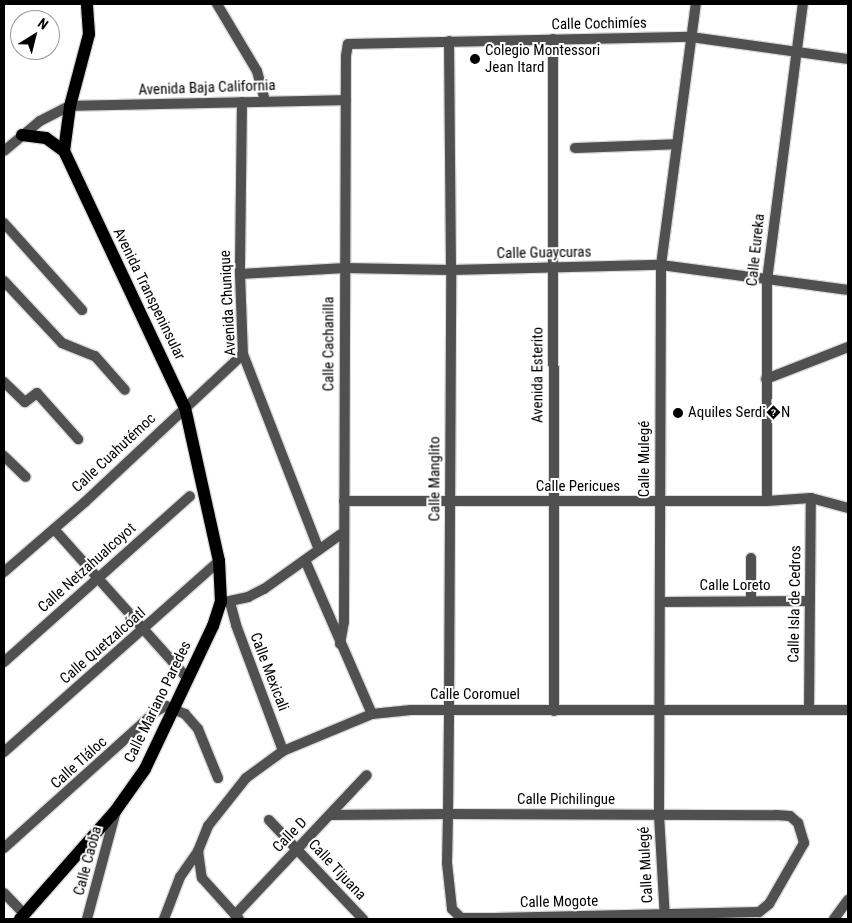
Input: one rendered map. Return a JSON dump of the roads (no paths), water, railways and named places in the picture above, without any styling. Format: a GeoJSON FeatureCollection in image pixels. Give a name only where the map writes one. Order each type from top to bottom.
{"type":"FeatureCollection","features":[{"type":"Feature","properties":{"kind":"main road"},"geometry":{"type":"LineString","coordinates":[[22,135],[46,138],[64,151],[70,106],[86,48],[87,4]]}},
{"type":"Feature","properties":{"kind":"main road","name":"Avenida Transpeninsular"},"geometry":{"type":"LineString","coordinates":[[64,151],[185,408],[219,561],[226,602]]}},
{"type":"Feature","properties":{"kind":"main road","name":"Calle Mariano Paredes"},"geometry":{"type":"LineString","coordinates":[[22,916],[116,810],[145,769],[175,708],[187,678],[226,602]]}},
{"type":"Feature","properties":{"kind":"street"},"geometry":{"type":"LineString","coordinates":[[217,4],[257,71],[264,101]]}},
{"type":"Feature","properties":{"kind":"street","name":"Calle Mulegé"},"geometry":{"type":"LineString","coordinates":[[664,918],[659,815],[662,265],[696,4]]}},
{"type":"Feature","properties":{"kind":"street","name":"Calle Eureka"},"geometry":{"type":"LineString","coordinates":[[767,501],[767,280],[795,52],[803,4]]}},
{"type":"Feature","properties":{"kind":"street","name":"Calle Cochimíes"},"geometry":{"type":"LineString","coordinates":[[348,44],[691,38],[848,59]]}},
{"type":"Feature","properties":{"kind":"street","name":"Avenida Esterito"},"geometry":{"type":"LineString","coordinates":[[553,40],[552,501],[554,711]]}},
{"type":"Feature","properties":{"kind":"street","name":"Calle Manglito"},"geometry":{"type":"LineString","coordinates":[[449,42],[451,270],[447,863],[452,909],[455,915]]}},
{"type":"Feature","properties":{"kind":"street","name":"Calle Cachanilla"},"geometry":{"type":"LineString","coordinates":[[340,644],[344,622],[346,100],[348,44]]}},
{"type":"Feature","properties":{"kind":"street","name":"Avenida Baja California"},"geometry":{"type":"LineString","coordinates":[[70,106],[346,100]]}},
{"type":"Feature","properties":{"kind":"street","name":"Avenida Chunique"},"geometry":{"type":"LineString","coordinates":[[242,102],[240,274],[243,354],[318,550]]}},
{"type":"Feature","properties":{"kind":"street"},"geometry":{"type":"LineString","coordinates":[[4,151],[40,121],[70,106]]}},
{"type":"Feature","properties":{"kind":"street"},"geometry":{"type":"LineString","coordinates":[[575,148],[677,144]]}},
{"type":"Feature","properties":{"kind":"street"},"geometry":{"type":"LineString","coordinates":[[4,223],[82,310]]}},
{"type":"Feature","properties":{"kind":"street","name":"Calle Guaycuras"},"geometry":{"type":"LineString","coordinates":[[240,274],[345,268],[451,270],[662,265],[848,290]]}},
{"type":"Feature","properties":{"kind":"street"},"geometry":{"type":"LineString","coordinates":[[4,281],[62,343],[95,356],[125,390]]}},
{"type":"Feature","properties":{"kind":"street"},"geometry":{"type":"LineString","coordinates":[[766,379],[848,347]]}},
{"type":"Feature","properties":{"kind":"street","name":"Calle Cuahutémoc"},"geometry":{"type":"LineString","coordinates":[[4,572],[54,529],[243,354]]}},
{"type":"Feature","properties":{"kind":"street"},"geometry":{"type":"LineString","coordinates":[[4,382],[25,402],[36,392],[78,439]]}},
{"type":"Feature","properties":{"kind":"street"},"geometry":{"type":"LineString","coordinates":[[4,456],[26,477]]}},
{"type":"Feature","properties":{"kind":"street","name":"Calle Netzahualcoyot"},"geometry":{"type":"LineString","coordinates":[[4,662],[190,496]]}},
{"type":"Feature","properties":{"kind":"street","name":"Calle Pericues"},"geometry":{"type":"LineString","coordinates":[[344,501],[660,502],[767,501],[811,498],[848,508]]}},
{"type":"Feature","properties":{"kind":"street","name":"Calle Isla de Cedros"},"geometry":{"type":"LineString","coordinates":[[809,710],[811,498]]}},
{"type":"Feature","properties":{"kind":"street"},"geometry":{"type":"LineString","coordinates":[[54,529],[143,631],[187,678]]}},
{"type":"Feature","properties":{"kind":"street"},"geometry":{"type":"LineString","coordinates":[[226,602],[264,589],[344,532]]}},
{"type":"Feature","properties":{"kind":"street"},"geometry":{"type":"LineString","coordinates":[[750,601],[751,558]]}},
{"type":"Feature","properties":{"kind":"street"},"geometry":{"type":"LineString","coordinates":[[305,560],[372,714]]}},
{"type":"Feature","properties":{"kind":"street","name":"Calle Quetzalcóatl"},"geometry":{"type":"LineString","coordinates":[[4,752],[143,631],[219,561]]}},
{"type":"Feature","properties":{"kind":"street","name":"Calle Loreto"},"geometry":{"type":"LineString","coordinates":[[660,602],[810,601]]}},
{"type":"Feature","properties":{"kind":"street","name":"Calle Mexicali"},"geometry":{"type":"LineString","coordinates":[[226,602],[283,751]]}},
{"type":"Feature","properties":{"kind":"street","name":"Calle Tláloc"},"geometry":{"type":"LineString","coordinates":[[4,848],[155,712],[166,706],[175,708]]}},
{"type":"Feature","properties":{"kind":"street"},"geometry":{"type":"LineString","coordinates":[[175,708],[198,729],[218,778]]}},
{"type":"Feature","properties":{"kind":"street","name":"Calle Coromuel"},"geometry":{"type":"LineString","coordinates":[[164,919],[180,877],[198,851],[208,826],[227,798],[246,778],[283,751],[372,714],[449,710],[661,712],[848,710]]}},
{"type":"Feature","properties":{"kind":"street","name":"Calle D"},"geometry":{"type":"LineString","coordinates":[[237,917],[367,775]]}},
{"type":"Feature","properties":{"kind":"street","name":"Calle Caoba"},"geometry":{"type":"LineString","coordinates":[[87,919],[116,810]]}},
{"type":"Feature","properties":{"kind":"street","name":"Calle Pichilingue"},"geometry":{"type":"LineString","coordinates":[[330,815],[776,815],[790,816],[798,823]]}},
{"type":"Feature","properties":{"kind":"street","name":"Calle Tijuana"},"geometry":{"type":"LineString","coordinates":[[269,820],[363,919]]}},
{"type":"Feature","properties":{"kind":"street","name":"Calle Mogote"},"geometry":{"type":"LineString","coordinates":[[455,915],[461,918],[664,918],[747,914],[764,910],[804,843],[803,830],[798,823]]}},
{"type":"Feature","properties":{"kind":"street"},"geometry":{"type":"LineString","coordinates":[[198,851],[202,878],[237,917]]}},
{"type":"Feature","properties":{"kind":"street"},"geometry":{"type":"LineString","coordinates":[[4,893],[22,916]]}},
{"type":"Feature","properties":{"kind":"street"},"geometry":{"type":"LineString","coordinates":[[834,919],[848,900]]}},
{"type":"Feature","properties":{"kind":"place","name":"Colegio Montessori Jean Itard"},"geometry":{"type":"Point","coordinates":[475,59]}},
{"type":"Feature","properties":{"kind":"place","name":"Aquiles Serdi�N"},"geometry":{"type":"Point","coordinates":[678,413]}}]}
